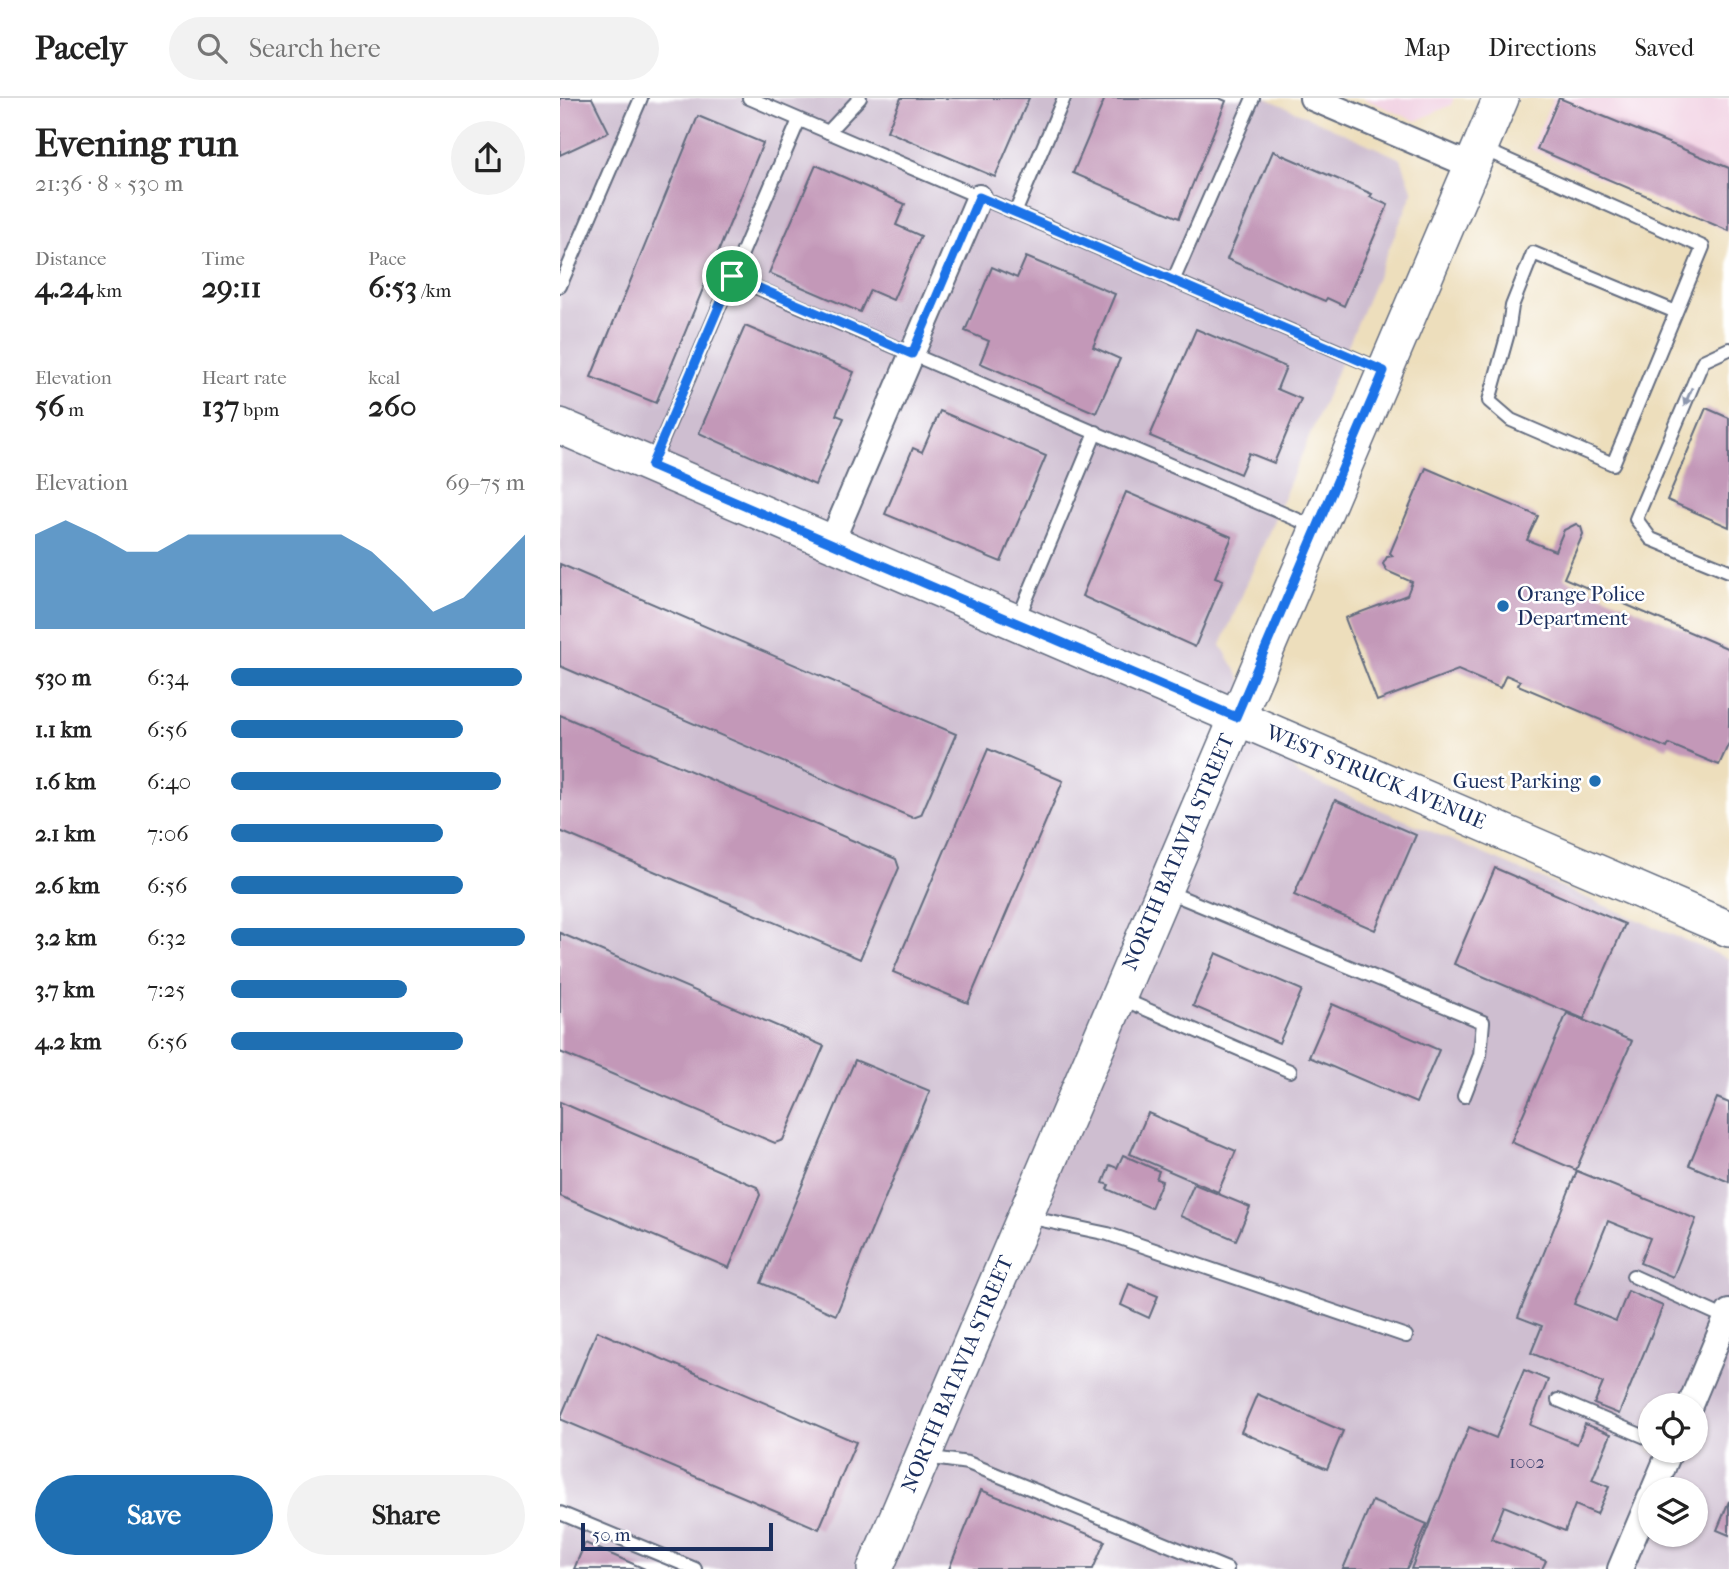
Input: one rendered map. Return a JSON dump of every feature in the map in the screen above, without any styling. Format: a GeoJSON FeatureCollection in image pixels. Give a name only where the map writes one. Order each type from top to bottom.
{"type":"FeatureCollection","features":[{"type":"Feature","properties":{"kind":"street"},"geometry":{"type":"LineString","coordinates":[[1312,98],[1476,157]]}},
{"type":"Feature","properties":{"kind":"street","name":"NORTH BATAVIA STREET"},"geometry":{"type":"LineString","coordinates":[[874,1569],[1501,98]]}},
{"type":"Feature","properties":{"kind":"street"},"geometry":{"type":"LineString","coordinates":[[831,543],[979,197]]}},
{"type":"Feature","properties":{"kind":"street","name":"WEST STRUCK AVENUE"},"geometry":{"type":"LineString","coordinates":[[560,426],[1729,929]]}},
{"type":"Feature","properties":{"kind":"street"},"geometry":{"type":"LineString","coordinates":[[1694,1393],[1728,1315]]}},
{"type":"Feature","properties":{"kind":"street"},"geometry":{"type":"LineString","coordinates":[[1620,1569],[1638,1526]]}},
{"type":"Feature","properties":{"kind":"lane"},"geometry":{"type":"LineString","coordinates":[[560,286],[641,98]]}},
{"type":"Feature","properties":{"kind":"lane"},"geometry":{"type":"LineString","coordinates":[[749,98],[1384,371]]}},
{"type":"Feature","properties":{"kind":"lane"},"geometry":{"type":"LineString","coordinates":[[828,132],[860,98]]}},
{"type":"Feature","properties":{"kind":"lane"},"geometry":{"type":"LineString","coordinates":[[1015,213],[1064,98]]}},
{"type":"Feature","properties":{"kind":"lane"},"geometry":{"type":"LineString","coordinates":[[1173,281],[1253,98]]}},
{"type":"Feature","properties":{"kind":"lane"},"geometry":{"type":"LineString","coordinates":[[651,466],[799,120]]}},
{"type":"Feature","properties":{"kind":"lane"},"geometry":{"type":"LineString","coordinates":[[1476,157],[1703,247],[1613,464],[1511,420],[1489,401],[1508,333],[1511,306],[1534,253],[1676,312]]}},
{"type":"Feature","properties":{"kind":"lane"},"geometry":{"type":"LineString","coordinates":[[732,276],[1317,528]]}},
{"type":"Feature","properties":{"kind":"lane"},"geometry":{"type":"LineString","coordinates":[[1729,349],[1703,360],[1636,519],[1651,539],[1729,571]]}},
{"type":"Feature","properties":{"kind":"lane"},"geometry":{"type":"LineString","coordinates":[[1017,623],[1096,432]]}},
{"type":"Feature","properties":{"kind":"lane"},"geometry":{"type":"LineString","coordinates":[[1162,889],[1483,1022],[1480,1055],[1464,1096]]}},
{"type":"Feature","properties":{"kind":"lane"},"geometry":{"type":"LineString","coordinates":[[1116,997],[1290,1071]]}},
{"type":"Feature","properties":{"kind":"lane"},"geometry":{"type":"LineString","coordinates":[[1024,1216],[1108,1234],[1406,1336]]}},
{"type":"Feature","properties":{"kind":"lane"},"geometry":{"type":"LineString","coordinates":[[1633,1276],[1728,1315]]}},
{"type":"Feature","properties":{"kind":"lane"},"geometry":{"type":"LineString","coordinates":[[1558,1399],[1638,1434]]}},
{"type":"Feature","properties":{"kind":"lane"},"geometry":{"type":"LineString","coordinates":[[922,1457],[968,1463],[1227,1569]]}},
{"type":"Feature","properties":{"kind":"lane"},"geometry":{"type":"LineString","coordinates":[[560,1513],[695,1569]]}},
{"type":"Feature","properties":{"kind":"shaded area"},"geometry":{"type":"Polygon","coordinates":[[[560,98],[1266,98],[1401,159],[1413,192],[1221,645],[1297,774],[1729,959],[1729,1569],[560,1569],[560,98]]]}},
{"type":"Feature","properties":{"kind":"shaded area"},"geometry":{"type":"Polygon","coordinates":[[[1362,98],[1454,98],[1451,105],[1416,121],[1362,98]]]}},
{"type":"Feature","properties":{"kind":"shaded area"},"geometry":{"type":"Polygon","coordinates":[[[1553,98],[1729,98],[1729,232],[1531,149],[1553,98]]]}},
{"type":"Feature","properties":{"kind":"building"},"geometry":{"type":"Polygon","coordinates":[[[560,98],[592,98],[609,132],[560,155],[560,98]]]}},
{"type":"Feature","properties":{"kind":"building"},"geometry":{"type":"Polygon","coordinates":[[[901,98],[1029,98],[995,177],[887,131],[901,98]]]}},
{"type":"Feature","properties":{"kind":"building"},"geometry":{"type":"Polygon","coordinates":[[[1105,98],[1219,98],[1226,101],[1179,218],[1073,173],[1105,98]]]}},
{"type":"Feature","properties":{"kind":"building"},"geometry":{"type":"Polygon","coordinates":[[[1559,98],[1729,168],[1729,231],[1537,149],[1559,98]]]}},
{"type":"Feature","properties":{"kind":"building"},"geometry":{"type":"Polygon","coordinates":[[[698,116],[763,143],[656,403],[591,377],[698,116]]]}},
{"type":"Feature","properties":{"kind":"building"},"geometry":{"type":"Polygon","coordinates":[[[1273,151],[1372,194],[1370,197],[1388,205],[1344,306],[1327,298],[1325,301],[1227,259],[1273,151]]]}},
{"type":"Feature","properties":{"kind":"building"},"geometry":{"type":"Polygon","coordinates":[[[816,165],[905,204],[896,225],[921,236],[893,300],[870,290],[860,312],[769,273],[816,165]]]}},
{"type":"Feature","properties":{"kind":"building"},"geometry":{"type":"Polygon","coordinates":[[[1026,257],[1115,294],[1093,347],[1120,359],[1096,413],[980,363],[989,341],[965,331],[992,267],[1017,278],[1026,257]]]}},
{"type":"Feature","properties":{"kind":"building"},"geometry":{"type":"Polygon","coordinates":[[[745,326],[854,372],[836,415],[844,418],[815,485],[699,433],[745,326]]]}},
{"type":"Feature","properties":{"kind":"building"},"geometry":{"type":"Polygon","coordinates":[[[1196,329],[1286,367],[1277,389],[1301,399],[1274,463],[1249,453],[1240,474],[1150,436],[1196,329]]]}},
{"type":"Feature","properties":{"kind":"building"},"geometry":{"type":"Polygon","coordinates":[[[1706,408],[1729,418],[1729,527],[1667,500],[1706,408]]]}},
{"type":"Feature","properties":{"kind":"building"},"geometry":{"type":"Polygon","coordinates":[[[940,411],[1046,456],[1001,562],[885,514],[913,448],[922,452],[940,411]]]}},
{"type":"Feature","properties":{"kind":"building","name":"Orange Police Department"},"geometry":{"type":"Polygon","coordinates":[[[1426,468],[1538,516],[1527,540],[1555,551],[1564,530],[1576,524],[1581,527],[1583,534],[1564,578],[1729,649],[1729,743],[1719,765],[1669,744],[1667,748],[1518,685],[1520,681],[1506,675],[1500,688],[1458,670],[1377,701],[1345,618],[1407,595],[1412,582],[1387,571],[1383,564],[1387,557],[1393,556],[1390,553],[1426,468]]]}},
{"type":"Feature","properties":{"kind":"building"},"geometry":{"type":"Polygon","coordinates":[[[1126,492],[1232,537],[1215,577],[1223,580],[1195,647],[1082,596],[1126,492]]]}},
{"type":"Feature","properties":{"kind":"building"},"geometry":{"type":"Polygon","coordinates":[[[560,564],[956,734],[921,815],[913,818],[560,666],[560,564]]]}},
{"type":"Feature","properties":{"kind":"building"},"geometry":{"type":"Polygon","coordinates":[[[560,715],[896,859],[899,868],[860,959],[560,831],[560,715]]]}},
{"type":"Feature","properties":{"kind":"building"},"geometry":{"type":"Polygon","coordinates":[[[988,749],[1063,781],[968,1003],[893,972],[988,749]]]}},
{"type":"Feature","properties":{"kind":"building"},"geometry":{"type":"Polygon","coordinates":[[[1335,800],[1416,835],[1375,930],[1294,895],[1335,800]]]}},
{"type":"Feature","properties":{"kind":"building"},"geometry":{"type":"Polygon","coordinates":[[[1495,868],[1625,924],[1584,1019],[1454,964],[1495,868]]]}},
{"type":"Feature","properties":{"kind":"building"},"geometry":{"type":"Polygon","coordinates":[[[560,933],[824,1046],[783,1140],[775,1143],[560,1052],[560,933]]]}},
{"type":"Feature","properties":{"kind":"building"},"geometry":{"type":"Polygon","coordinates":[[[1216,953],[1302,990],[1279,1043],[1193,1006],[1216,953]]]}},
{"type":"Feature","properties":{"kind":"building"},"geometry":{"type":"Polygon","coordinates":[[[1332,1004],[1439,1050],[1416,1103],[1309,1057],[1332,1004]]]}},
{"type":"Feature","properties":{"kind":"building"},"geometry":{"type":"Polygon","coordinates":[[[1567,1013],[1632,1041],[1576,1170],[1511,1142],[1567,1013]]]}},
{"type":"Feature","properties":{"kind":"building"},"geometry":{"type":"Polygon","coordinates":[[[855,1060],[930,1091],[836,1315],[761,1283],[855,1060]]]}},
{"type":"Feature","properties":{"kind":"building"},"geometry":{"type":"Polygon","coordinates":[[[1717,1098],[1729,1103],[1729,1182],[1689,1165],[1717,1098]]]}},
{"type":"Feature","properties":{"kind":"building"},"geometry":{"type":"Polygon","coordinates":[[[560,1102],[757,1187],[760,1195],[729,1268],[560,1196],[560,1102]]]}},
{"type":"Feature","properties":{"kind":"building"},"geometry":{"type":"Polygon","coordinates":[[[1148,1113],[1236,1151],[1218,1192],[1130,1154],[1148,1113]]]}},
{"type":"Feature","properties":{"kind":"building"},"geometry":{"type":"Polygon","coordinates":[[[1123,1155],[1159,1171],[1156,1179],[1162,1181],[1151,1208],[1107,1189],[1109,1185],[1103,1183],[1110,1165],[1117,1168],[1123,1155]]]}},
{"type":"Feature","properties":{"kind":"building"},"geometry":{"type":"Polygon","coordinates":[[[1577,1171],[1696,1219],[1673,1277],[1640,1263],[1650,1238],[1608,1221],[1574,1304],[1616,1321],[1628,1291],[1663,1306],[1619,1414],[1594,1404],[1603,1383],[1531,1353],[1542,1326],[1518,1317],[1577,1171]]]}},
{"type":"Feature","properties":{"kind":"building"},"geometry":{"type":"Polygon","coordinates":[[[1194,1184],[1250,1207],[1236,1240],[1180,1216],[1194,1184]]]}},
{"type":"Feature","properties":{"kind":"building"},"geometry":{"type":"Polygon","coordinates":[[[1129,1284],[1158,1296],[1149,1318],[1121,1305],[1129,1284]]]}},
{"type":"Feature","properties":{"kind":"building"},"geometry":{"type":"Polygon","coordinates":[[[597,1331],[856,1442],[819,1529],[560,1419],[597,1331]]]}},
{"type":"Feature","properties":{"kind":"building"},"geometry":{"type":"Polygon","coordinates":[[[1524,1370],[1548,1380],[1530,1425],[1577,1444],[1585,1424],[1611,1434],[1592,1480],[1609,1487],[1597,1514],[1575,1505],[1565,1531],[1504,1506],[1491,1539],[1546,1561],[1542,1569],[1411,1569],[1469,1427],[1496,1438],[1524,1370]]]}},
{"type":"Feature","properties":{"kind":"building"},"geometry":{"type":"Polygon","coordinates":[[[1257,1394],[1343,1431],[1327,1469],[1241,1432],[1257,1394]]]}},
{"type":"Feature","properties":{"kind":"building"},"geometry":{"type":"Polygon","coordinates":[[[981,1490],[1105,1541],[1093,1569],[949,1569],[981,1490]]]}},
{"type":"Feature","properties":{"kind":"building"},"geometry":{"type":"Polygon","coordinates":[[[1372,1501],[1427,1524],[1407,1569],[1343,1569],[1372,1501]]]}},
{"type":"Feature","properties":{"kind":"building"},"geometry":{"type":"Polygon","coordinates":[[[1729,1501],[1729,1535],[1717,1530],[1729,1501]]]}},
{"type":"Feature","properties":{"kind":"building"},"geometry":{"type":"Polygon","coordinates":[[[585,1543],[645,1569],[574,1569],[585,1543]]]}},
{"type":"Feature","properties":{"kind":"place","name":"Orange Police Department"},"geometry":{"type":"Point","coordinates":[1503,606]}},
{"type":"Feature","properties":{"kind":"place","name":"Guest Parking"},"geometry":{"type":"Point","coordinates":[1595,781]}},
{"type":"Feature","properties":{"kind":"route"},"geometry":{"type":"LineString","coordinates":[[979,197],[1384,371],[1236,717],[651,466],[732,276],[912,354],[979,197]]}}]}
